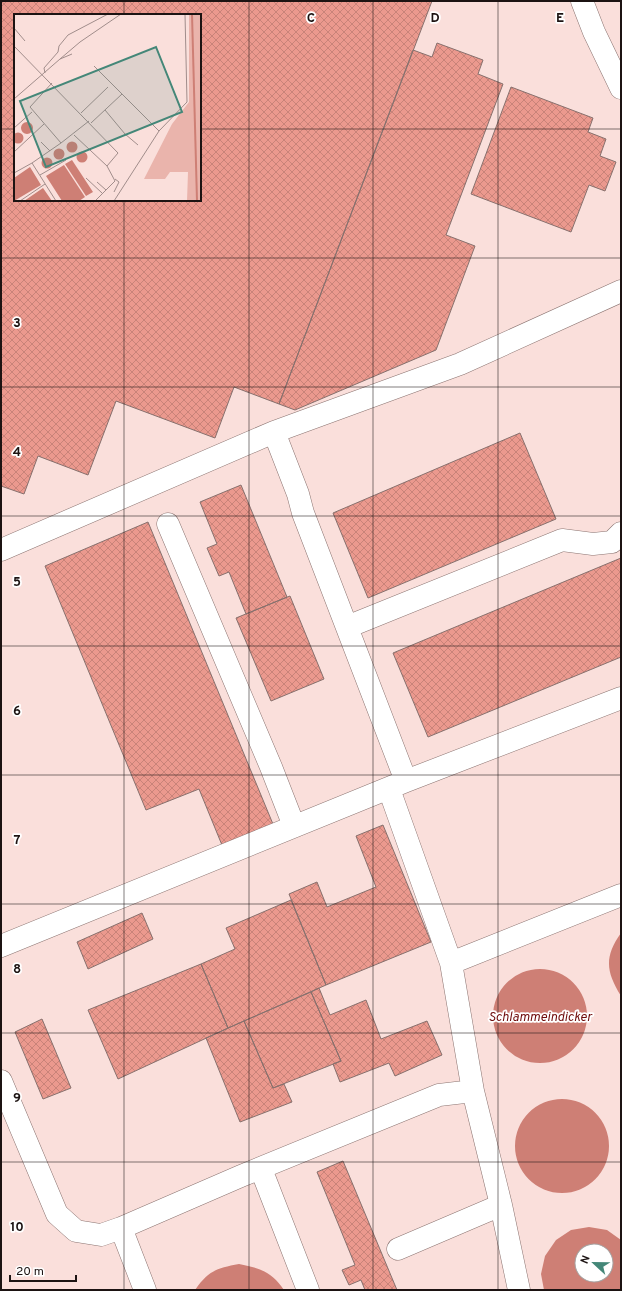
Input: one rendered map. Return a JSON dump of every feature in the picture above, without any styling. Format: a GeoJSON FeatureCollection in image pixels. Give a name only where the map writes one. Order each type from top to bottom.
{"type":"FeatureCollection","features":[{"type":"Feature","properties":{"kind":"lane"},"geometry":{"type":"LineString","coordinates":[[582,1],[594,32],[621,88]]}},
{"type":"Feature","properties":{"kind":"lane"},"geometry":{"type":"LineString","coordinates":[[1,550],[274,432],[460,364],[621,291]]}},
{"type":"Feature","properties":{"kind":"lane"},"geometry":{"type":"LineString","coordinates":[[274,432],[298,494],[303,513],[347,627],[398,785],[451,963],[473,1091],[501,1205],[519,1290]]}},
{"type":"Feature","properties":{"kind":"lane"},"geometry":{"type":"LineString","coordinates":[[168,524],[271,767],[294,826]]}},
{"type":"Feature","properties":{"kind":"lane"},"geometry":{"type":"LineString","coordinates":[[347,627],[562,540],[593,544],[612,542],[621,533]]}},
{"type":"Feature","properties":{"kind":"lane"},"geometry":{"type":"LineString","coordinates":[[1,946],[294,826],[621,698]]}},
{"type":"Feature","properties":{"kind":"lane"},"geometry":{"type":"LineString","coordinates":[[451,963],[621,895]]}},
{"type":"Feature","properties":{"kind":"lane"},"geometry":{"type":"LineString","coordinates":[[1,1081],[57,1214],[76,1231],[100,1235],[122,1228],[439,1095],[473,1091]]}},
{"type":"Feature","properties":{"kind":"lane"},"geometry":{"type":"LineString","coordinates":[[261,1169],[308,1290]]}},
{"type":"Feature","properties":{"kind":"lane"},"geometry":{"type":"LineString","coordinates":[[398,1249],[501,1205]]}},
{"type":"Feature","properties":{"kind":"lane"},"geometry":{"type":"LineString","coordinates":[[122,1228],[145,1290]]}},
{"type":"Feature","properties":{"kind":"water","name":"Schlammeindicker"},"geometry":{"type":"Polygon","coordinates":[[[621,933],[621,996],[612,979],[609,964],[612,950],[621,933]]]}},
{"type":"Feature","properties":{"kind":"water","name":"Schlammeindicker"},"geometry":{"type":"Polygon","coordinates":[[[540,969],[558,972],[573,983],[584,998],[587,1016],[584,1034],[573,1049],[558,1060],[540,1063],[522,1060],[507,1049],[496,1034],[493,1016],[496,998],[507,983],[522,972],[540,969]]]}},
{"type":"Feature","properties":{"kind":"water"},"geometry":{"type":"Polygon","coordinates":[[[562,1099],[580,1102],[595,1113],[606,1128],[609,1146],[606,1164],[595,1179],[580,1190],[562,1193],[544,1190],[529,1179],[518,1164],[515,1146],[518,1128],[529,1113],[544,1102],[562,1099]]]}},
{"type":"Feature","properties":{"kind":"water"},"geometry":{"type":"Polygon","coordinates":[[[589,1227],[607,1230],[621,1240],[621,1290],[544,1290],[541,1274],[545,1256],[556,1240],[571,1230],[589,1227]]]}},
{"type":"Feature","properties":{"kind":"water"},"geometry":{"type":"Polygon","coordinates":[[[239,1264],[253,1267],[265,1272],[275,1279],[284,1290],[195,1290],[204,1278],[214,1271],[239,1264]]]}},
{"type":"Feature","properties":{"kind":"building"},"geometry":{"type":"Polygon","coordinates":[[[1,1],[432,1],[279,404],[234,387],[215,438],[116,401],[88,475],[38,456],[24,494],[1,486],[1,1]]]}},
{"type":"Feature","properties":{"kind":"building"},"geometry":{"type":"Polygon","coordinates":[[[437,43],[483,60],[478,74],[503,84],[446,235],[475,246],[436,350],[295,410],[279,404],[413,50],[432,57],[437,43]]]}},
{"type":"Feature","properties":{"kind":"building"},"geometry":{"type":"Polygon","coordinates":[[[511,87],[593,118],[588,132],[606,139],[600,156],[616,162],[605,191],[589,185],[571,232],[471,194],[511,87]]]}},
{"type":"Feature","properties":{"kind":"building"},"geometry":{"type":"Polygon","coordinates":[[[520,433],[556,519],[368,598],[333,513],[520,433]]]}},
{"type":"Feature","properties":{"kind":"building"},"geometry":{"type":"Polygon","coordinates":[[[241,485],[287,597],[246,614],[229,572],[219,576],[207,548],[217,544],[200,502],[241,485]]]}},
{"type":"Feature","properties":{"kind":"building"},"geometry":{"type":"Polygon","coordinates":[[[148,522],[275,829],[224,850],[199,789],[146,810],[45,566],[148,522]]]}},
{"type":"Feature","properties":{"kind":"building"},"geometry":{"type":"Polygon","coordinates":[[[621,558],[621,657],[428,737],[393,653],[621,558]]]}},
{"type":"Feature","properties":{"kind":"building"},"geometry":{"type":"Polygon","coordinates":[[[290,596],[324,679],[271,701],[236,618],[290,596]]]}},
{"type":"Feature","properties":{"kind":"building"},"geometry":{"type":"Polygon","coordinates":[[[383,825],[431,942],[326,985],[289,894],[317,882],[327,907],[376,887],[356,836],[383,825]]]}},
{"type":"Feature","properties":{"kind":"building"},"geometry":{"type":"Polygon","coordinates":[[[291,900],[326,985],[228,1028],[201,964],[235,949],[226,928],[291,900]]]}},
{"type":"Feature","properties":{"kind":"building"},"geometry":{"type":"Polygon","coordinates":[[[142,913],[153,939],[88,969],[77,942],[142,913]]]}},
{"type":"Feature","properties":{"kind":"building"},"geometry":{"type":"Polygon","coordinates":[[[201,964],[228,1028],[118,1079],[88,1010],[201,964]]]}},
{"type":"Feature","properties":{"kind":"building"},"geometry":{"type":"Polygon","coordinates":[[[319,988],[330,1015],[366,1000],[381,1039],[427,1021],[442,1055],[395,1076],[389,1063],[340,1082],[333,1064],[341,1061],[311,992],[319,988]]]}},
{"type":"Feature","properties":{"kind":"building"},"geometry":{"type":"Polygon","coordinates":[[[311,992],[341,1061],[273,1088],[244,1021],[311,992]]]}},
{"type":"Feature","properties":{"kind":"building"},"geometry":{"type":"Polygon","coordinates":[[[42,1019],[71,1088],[43,1099],[15,1032],[42,1019]]]}},
{"type":"Feature","properties":{"kind":"building"},"geometry":{"type":"Polygon","coordinates":[[[244,1021],[273,1088],[284,1084],[292,1102],[240,1122],[206,1038],[244,1021]]]}},
{"type":"Feature","properties":{"kind":"building"},"geometry":{"type":"Polygon","coordinates":[[[343,1161],[397,1290],[365,1290],[361,1280],[349,1285],[342,1270],[355,1265],[317,1172],[343,1161]]]}}]}
